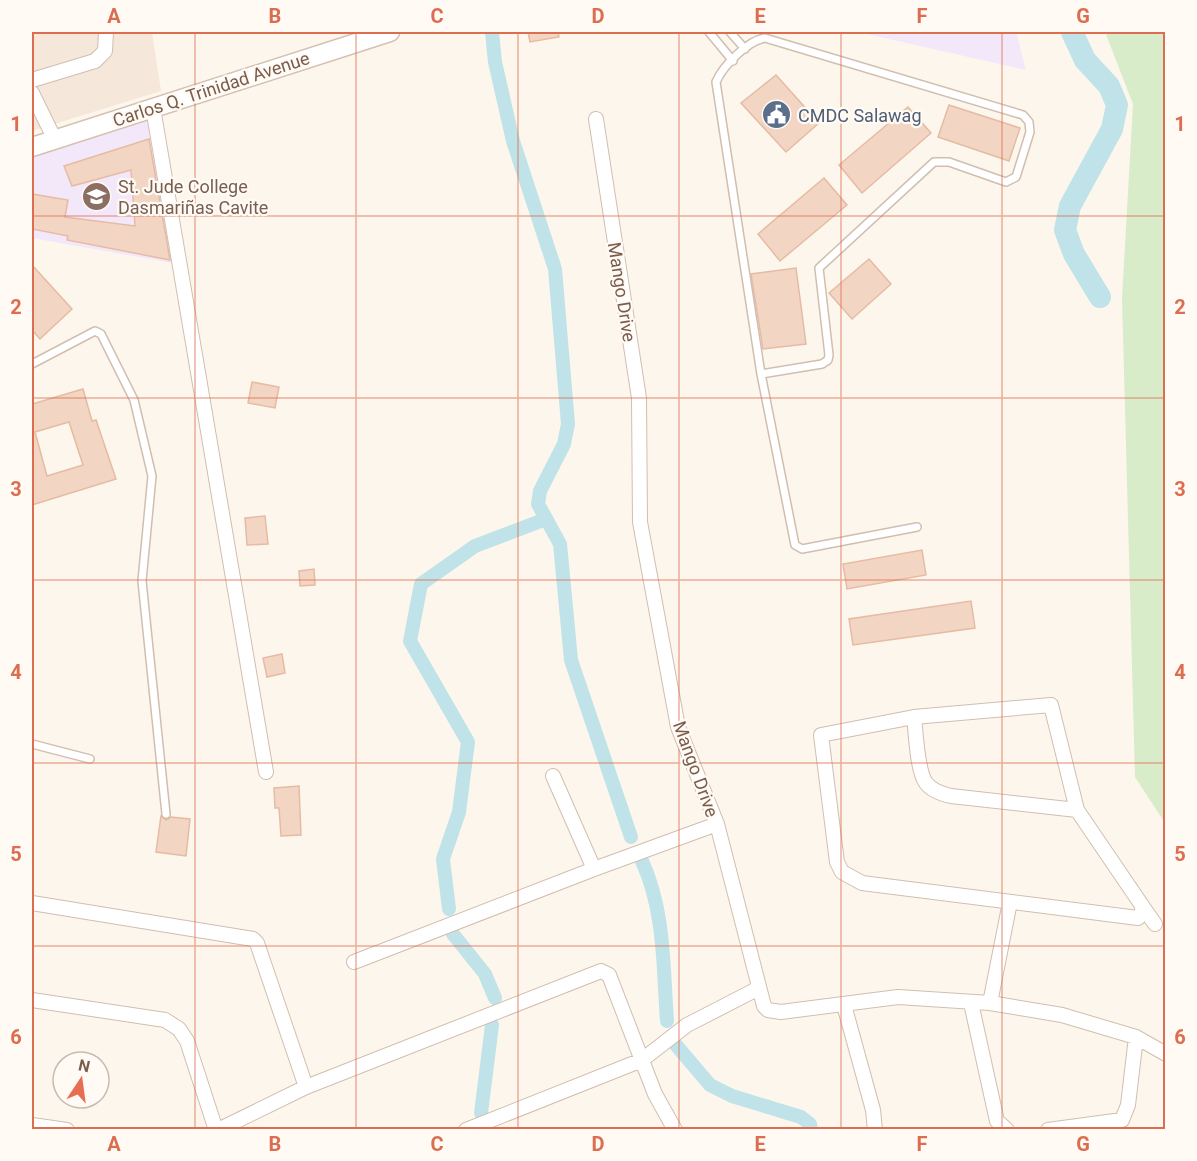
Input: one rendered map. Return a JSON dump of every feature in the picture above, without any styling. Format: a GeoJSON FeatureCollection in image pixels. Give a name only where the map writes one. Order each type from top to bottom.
{"type":"FeatureCollection","features":[{"type":"Feature","properties":{"kind":"main road","name":"Carlos Q. Trinidad Avenue"},"geometry":{"type":"LineString","coordinates":[[32,147],[390,32]]}},
{"type":"Feature","properties":{"kind":"street"},"geometry":{"type":"LineString","coordinates":[[32,80],[95,62],[105,51],[106,32]]}},
{"type":"Feature","properties":{"kind":"street"},"geometry":{"type":"LineString","coordinates":[[32,93],[55,140]]}},
{"type":"Feature","properties":{"kind":"street"},"geometry":{"type":"LineString","coordinates":[[153,108],[266,772]]}},
{"type":"Feature","properties":{"kind":"street","name":"Mango Drive"},"geometry":{"type":"LineString","coordinates":[[596,119],[639,399],[640,522],[678,727],[717,824],[764,1006],[774,1012],[898,998],[990,1003],[1062,1015],[1136,1037],[1166,1054]]}},
{"type":"Feature","properties":{"kind":"street"},"geometry":{"type":"LineString","coordinates":[[1143,907],[1138,918],[862,883],[842,872],[837,862],[821,735],[914,717],[1051,705],[1077,810],[1155,924]]}},
{"type":"Feature","properties":{"kind":"street"},"geometry":{"type":"LineString","coordinates":[[914,717],[922,774],[926,784],[936,792],[951,796],[1077,810]]}},
{"type":"Feature","properties":{"kind":"street"},"geometry":{"type":"LineString","coordinates":[[553,776],[594,868]]}},
{"type":"Feature","properties":{"kind":"street"},"geometry":{"type":"LineString","coordinates":[[354,962],[594,868],[717,824]]}},
{"type":"Feature","properties":{"kind":"street"},"geometry":{"type":"LineString","coordinates":[[990,1003],[1010,902]]}},
{"type":"Feature","properties":{"kind":"street"},"geometry":{"type":"LineString","coordinates":[[32,903],[253,939],[257,943],[306,1087]]}},
{"type":"Feature","properties":{"kind":"street"},"geometry":{"type":"LineString","coordinates":[[32,1000],[165,1020],[179,1029],[187,1041],[217,1130],[306,1087],[596,971],[609,975],[655,1094],[675,1130]]}},
{"type":"Feature","properties":{"kind":"street"},"geometry":{"type":"LineString","coordinates":[[466,1130],[642,1060],[687,1025],[759,988]]}},
{"type":"Feature","properties":{"kind":"street"},"geometry":{"type":"LineString","coordinates":[[971,1003],[997,1121],[1007,1130]]}},
{"type":"Feature","properties":{"kind":"street"},"geometry":{"type":"LineString","coordinates":[[844,1005],[873,1110],[875,1130]]}},
{"type":"Feature","properties":{"kind":"street"},"geometry":{"type":"LineString","coordinates":[[1048,1130],[1122,1120],[1128,1105],[1136,1037]]}},
{"type":"Feature","properties":{"kind":"street"},"geometry":{"type":"LineString","coordinates":[[32,1125],[67,1130]]}},
{"type":"Feature","properties":{"kind":"lane"},"geometry":{"type":"LineString","coordinates":[[709,32],[733,61]]}},
{"type":"Feature","properties":{"kind":"lane"},"geometry":{"type":"LineString","coordinates":[[730,32],[745,49]]}},
{"type":"Feature","properties":{"kind":"lane"},"geometry":{"type":"LineString","coordinates":[[761,374],[822,364],[828,360],[818,276],[823,261],[934,162],[949,162],[1006,182],[1012,181],[1016,177],[1030,132],[1029,122],[1023,115],[772,40],[758,39],[719,75],[716,89],[761,374],[795,545],[802,549],[917,527]]}},
{"type":"Feature","properties":{"kind":"lane"},"geometry":{"type":"LineString","coordinates":[[32,364],[95,331],[101,334],[134,400],[152,476],[142,581],[166,814]]}},
{"type":"Feature","properties":{"kind":"lane"},"geometry":{"type":"LineString","coordinates":[[32,744],[90,759]]}},
{"type":"Feature","properties":{"kind":"shaded area"},"geometry":{"type":"Polygon","coordinates":[[[32,32],[152,32],[161,91],[32,131],[32,32]]]}},
{"type":"Feature","properties":{"kind":"shaded area"},"geometry":{"type":"Polygon","coordinates":[[[858,32],[1016,32],[1026,70],[858,32]]]}},
{"type":"Feature","properties":{"kind":"shaded area","name":"St. Jude College Dasmariñas Cavite"},"geometry":{"type":"Polygon","coordinates":[[[150,113],[172,263],[32,238],[32,154],[150,113]]]}},
{"type":"Feature","properties":{"kind":"green space"},"geometry":{"type":"Polygon","coordinates":[[[1105,32],[1165,32],[1165,823],[1135,777],[1122,298],[1133,104],[1105,32]]]}},
{"type":"Feature","properties":{"kind":"building"},"geometry":{"type":"Polygon","coordinates":[[[528,32],[558,32],[559,37],[530,42],[528,32]]]}},
{"type":"Feature","properties":{"kind":"building"},"geometry":{"type":"Polygon","coordinates":[[[776,75],[819,123],[786,152],[741,103],[776,75]]]}},
{"type":"Feature","properties":{"kind":"building"},"geometry":{"type":"Polygon","coordinates":[[[949,105],[1020,128],[1009,161],[938,137],[949,105]]]}},
{"type":"Feature","properties":{"kind":"building"},"geometry":{"type":"Polygon","coordinates":[[[908,107],[931,133],[862,193],[839,165],[908,107]]]}},
{"type":"Feature","properties":{"kind":"building"},"geometry":{"type":"Polygon","coordinates":[[[149,139],[170,260],[67,240],[68,236],[32,229],[32,194],[68,200],[65,217],[135,226],[131,170],[72,186],[64,166],[149,139]]]}},
{"type":"Feature","properties":{"kind":"building"},"geometry":{"type":"Polygon","coordinates":[[[824,178],[847,205],[780,261],[758,234],[824,178]]]}},
{"type":"Feature","properties":{"kind":"building"},"geometry":{"type":"Polygon","coordinates":[[[869,259],[891,284],[852,319],[829,293],[869,259]]]}},
{"type":"Feature","properties":{"kind":"building"},"geometry":{"type":"Polygon","coordinates":[[[32,265],[72,309],[40,339],[32,330],[32,265]]]}},
{"type":"Feature","properties":{"kind":"building"},"geometry":{"type":"Polygon","coordinates":[[[796,268],[806,344],[763,349],[751,274],[796,268]]]}},
{"type":"Feature","properties":{"kind":"building"},"geometry":{"type":"Polygon","coordinates":[[[252,382],[279,387],[275,408],[248,403],[252,382]]]}},
{"type":"Feature","properties":{"kind":"building"},"geometry":{"type":"Polygon","coordinates":[[[83,389],[92,421],[96,420],[116,479],[32,505],[32,404],[83,389]],[[69,422],[35,432],[47,476],[83,465],[69,422]]]}},
{"type":"Feature","properties":{"kind":"building"},"geometry":{"type":"Polygon","coordinates":[[[265,516],[268,544],[247,545],[245,518],[265,516]]]}},
{"type":"Feature","properties":{"kind":"building"},"geometry":{"type":"Polygon","coordinates":[[[922,550],[926,575],[847,589],[843,564],[922,550]]]}},
{"type":"Feature","properties":{"kind":"building"},"geometry":{"type":"Polygon","coordinates":[[[314,569],[315,585],[300,586],[299,571],[314,569]]]}},
{"type":"Feature","properties":{"kind":"building"},"geometry":{"type":"Polygon","coordinates":[[[971,601],[975,628],[853,645],[849,619],[971,601]]]}},
{"type":"Feature","properties":{"kind":"building"},"geometry":{"type":"Polygon","coordinates":[[[282,654],[285,673],[267,677],[263,658],[282,654]]]}},
{"type":"Feature","properties":{"kind":"building"},"geometry":{"type":"Polygon","coordinates":[[[299,786],[301,835],[281,836],[279,808],[275,808],[274,788],[299,786]]]}},
{"type":"Feature","properties":{"kind":"building"},"geometry":{"type":"Polygon","coordinates":[[[161,816],[166,820],[171,817],[190,819],[186,856],[156,852],[161,816]]]}},
{"type":"Feature","properties":{"kind":"waterway"},"geometry":{"type":"LineString","coordinates":[[492,32],[495,62],[513,141],[555,269],[568,424],[564,444],[540,491],[538,504],[560,544],[571,660],[631,837]]}},
{"type":"Feature","properties":{"kind":"waterway"},"geometry":{"type":"LineString","coordinates":[[1072,32],[1085,60],[1109,86],[1117,105],[1112,129],[1070,206],[1065,230],[1074,254],[1100,297]]}},
{"type":"Feature","properties":{"kind":"waterway"},"geometry":{"type":"LineString","coordinates":[[449,909],[443,859],[459,812],[468,742],[410,641],[421,584],[475,546],[546,519]]}},
{"type":"Feature","properties":{"kind":"waterway"},"geometry":{"type":"LineString","coordinates":[[642,861],[650,880],[659,919],[667,1021]]}},
{"type":"Feature","properties":{"kind":"waterway"},"geometry":{"type":"LineString","coordinates":[[453,934],[485,974],[495,998]]}},
{"type":"Feature","properties":{"kind":"waterway"},"geometry":{"type":"LineString","coordinates":[[481,1113],[492,1025]]}},
{"type":"Feature","properties":{"kind":"waterway"},"geometry":{"type":"LineString","coordinates":[[676,1045],[710,1085],[732,1096],[801,1117],[810,1124],[811,1130]]}},
{"type":"Feature","properties":{"kind":"place","name":"CMDC Salawag"},"geometry":{"type":"Point","coordinates":[777,115]}},
{"type":"Feature","properties":{"kind":"place","name":"St. Jude College Dasmariñas Cavite"},"geometry":{"type":"Point","coordinates":[97,196]}}]}
